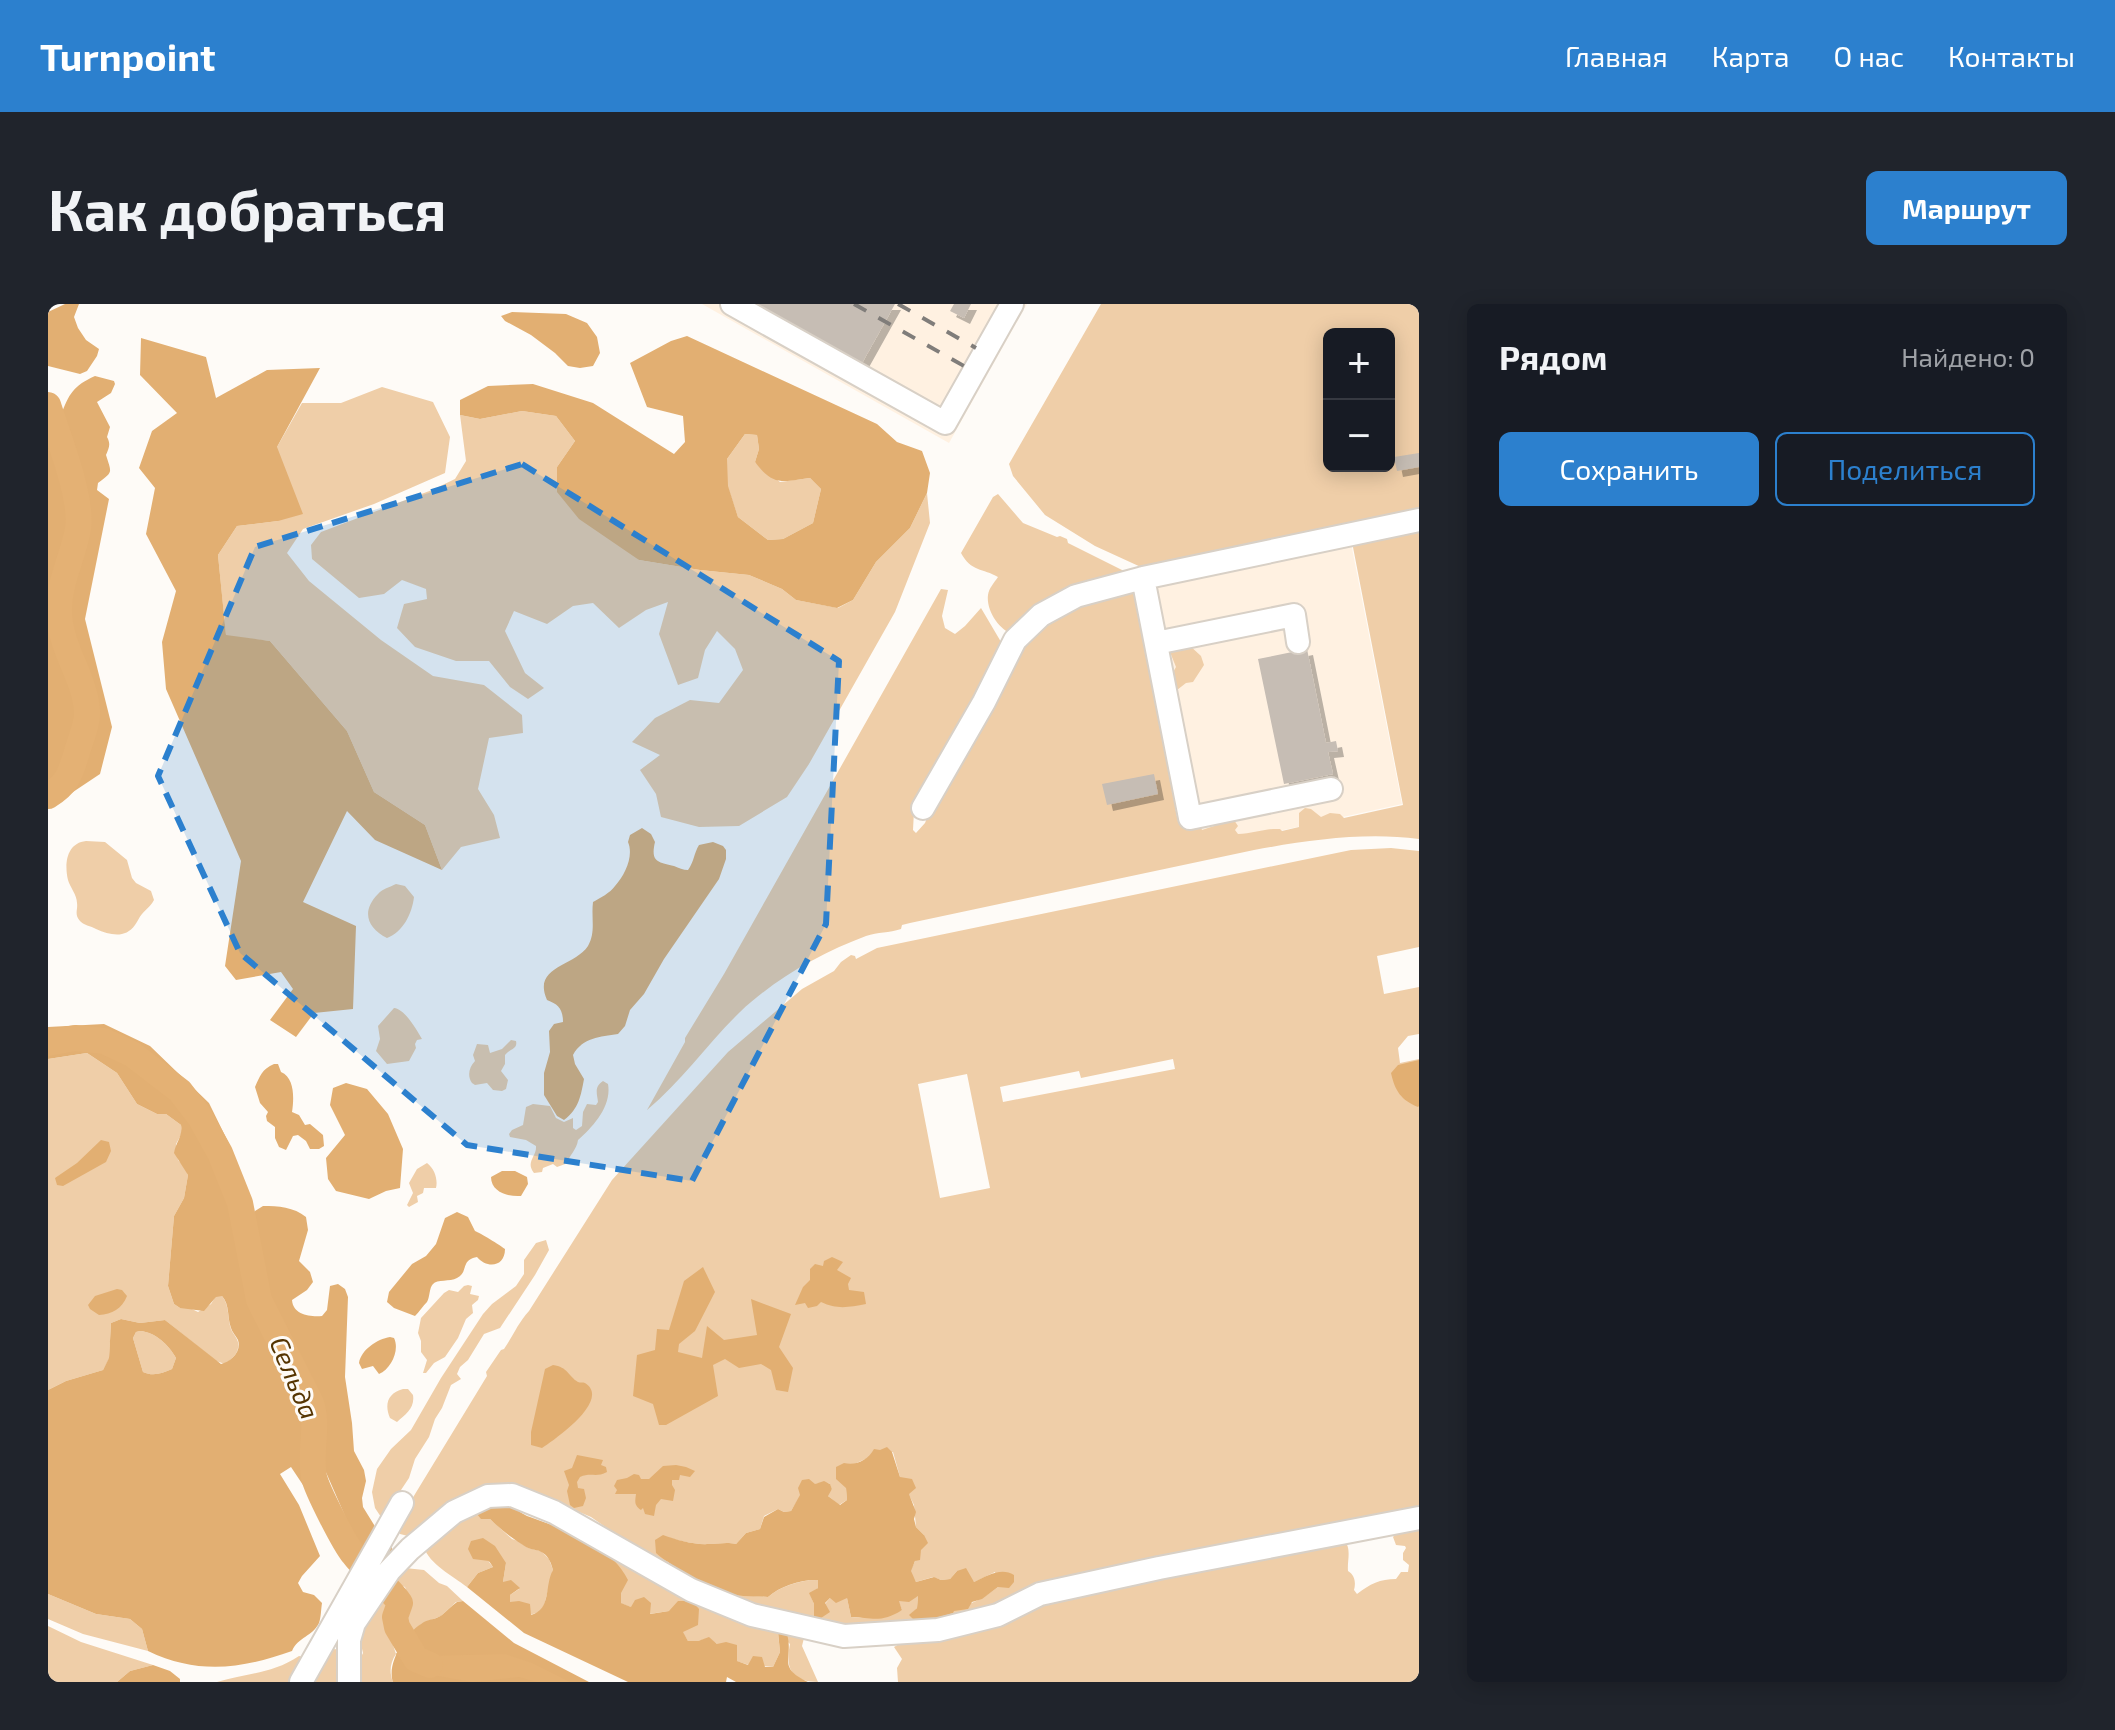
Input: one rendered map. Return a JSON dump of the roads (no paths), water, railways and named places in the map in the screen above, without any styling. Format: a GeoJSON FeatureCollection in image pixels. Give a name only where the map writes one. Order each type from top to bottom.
{"type":"FeatureCollection","features":[{"type":"Feature","properties":{"kind":"street"},"geometry":{"type":"LineString","coordinates":[[732,304],[945,423],[1012,304]]}},
{"type":"Feature","properties":{"kind":"street"},"geometry":{"type":"LineString","coordinates":[[923,808],[984,702],[1015,640],[1041,615],[1076,596],[1143,578],[1419,520]]}},
{"type":"Feature","properties":{"kind":"street"},"geometry":{"type":"LineString","coordinates":[[1143,578],[1190,818],[1331,789]]}},
{"type":"Feature","properties":{"kind":"street"},"geometry":{"type":"LineString","coordinates":[[1156,643],[1294,615],[1298,642]]}},
{"type":"Feature","properties":{"kind":"street"},"geometry":{"type":"LineString","coordinates":[[349,1682],[349,1640],[354,1623],[389,1571],[454,1512],[488,1496],[512,1495],[554,1512],[691,1590],[752,1615],[844,1636],[938,1630],[998,1615],[1040,1594],[1419,1518]]}},
{"type":"Feature","properties":{"kind":"street"},"geometry":{"type":"LineString","coordinates":[[301,1682],[402,1503]]}},
{"type":"Feature","properties":{"kind":"waterway","name":"Сельда"},"geometry":{"type":"LineString","coordinates":[[48,405],[69,467],[79,516],[59,612],[60,625],[82,686],[87,711],[70,772],[64,783],[48,796]]}},
{"type":"Feature","properties":{"kind":"waterway","name":"Сельда"},"geometry":{"type":"LineString","coordinates":[[48,1043],[75,1038],[104,1041],[132,1054],[180,1091],[200,1117],[220,1153],[240,1203],[259,1300],[311,1403],[314,1421],[313,1467],[320,1493],[353,1554],[400,1603],[395,1617],[397,1627],[416,1659],[430,1665]]}},
{"type":"Feature","properties":{"kind":"railway"},"geometry":{"type":"LineString","coordinates":[[854,304],[964,366]]}},
{"type":"Feature","properties":{"kind":"railway"},"geometry":{"type":"LineString","coordinates":[[898,304],[976,348]]}}]}
